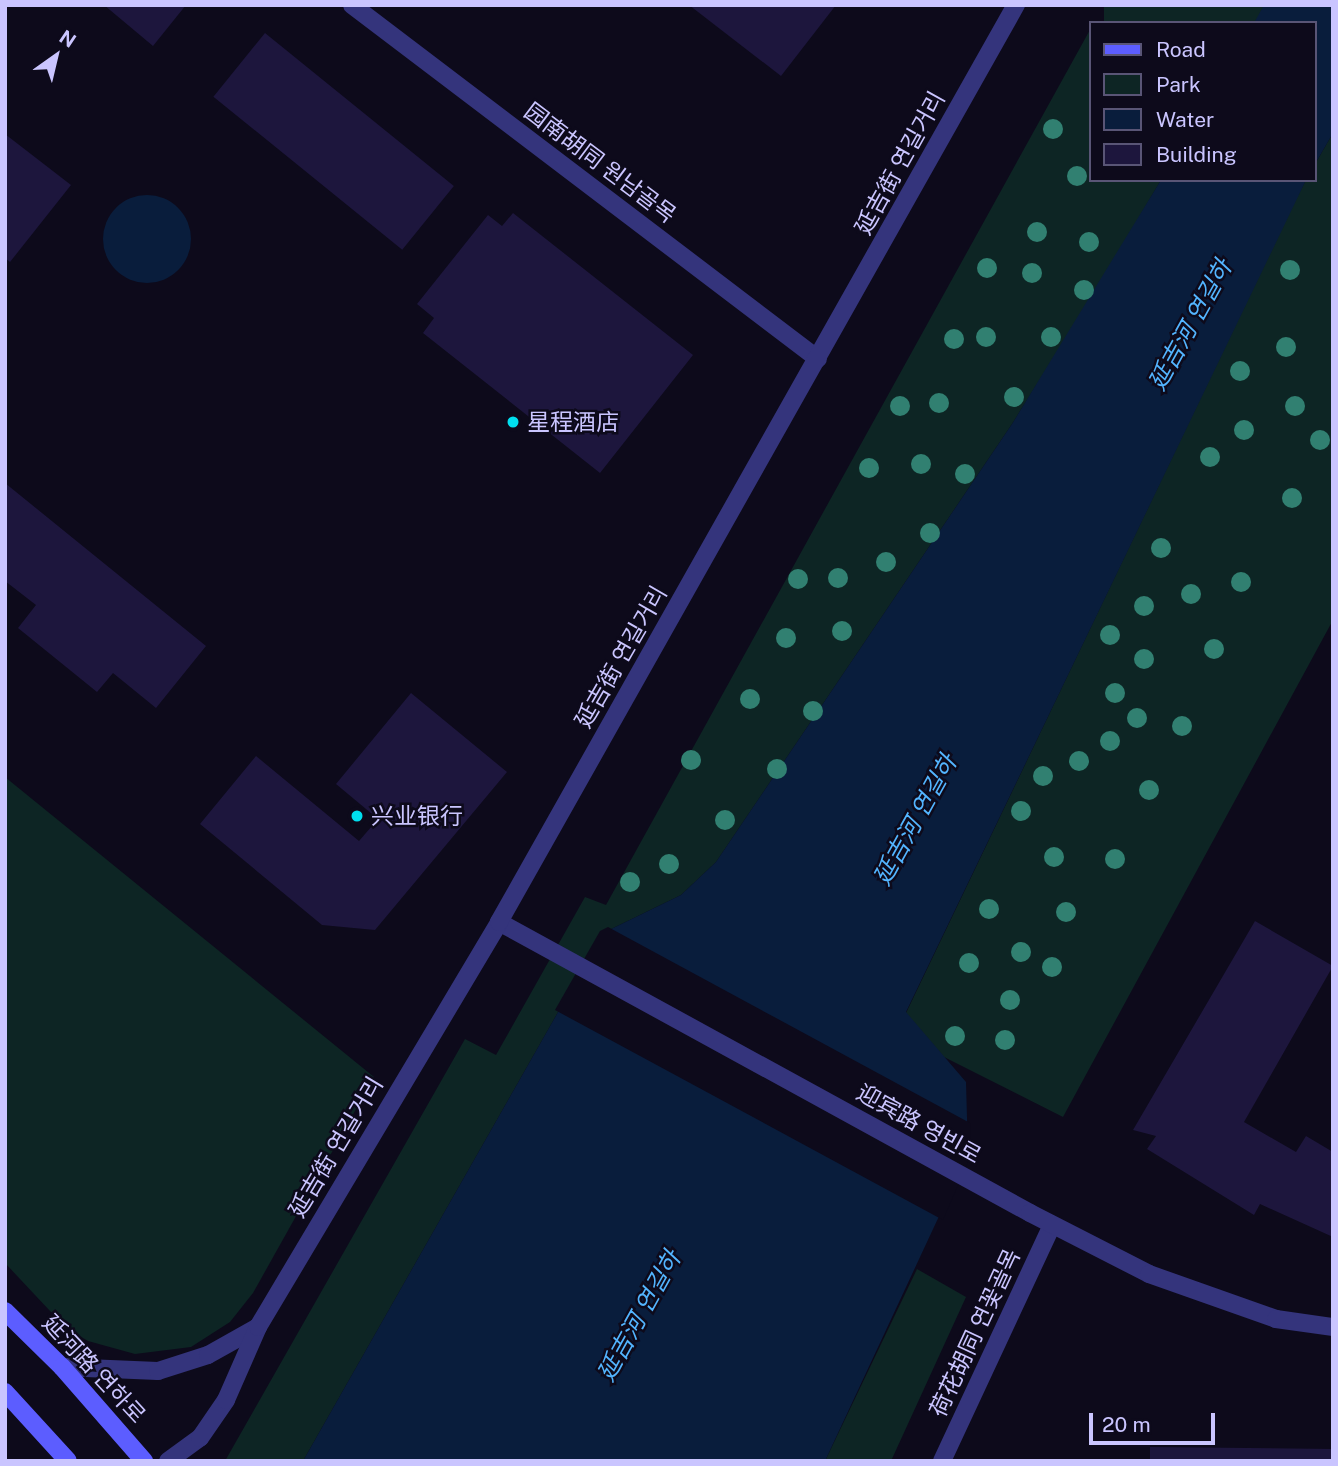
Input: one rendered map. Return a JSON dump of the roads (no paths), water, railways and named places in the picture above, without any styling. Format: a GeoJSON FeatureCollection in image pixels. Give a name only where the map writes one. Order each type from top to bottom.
{"type":"FeatureCollection","features":[{"type":"Feature","properties":{"kind":"main road","name":"延河路 연하로"},"geometry":{"type":"LineString","coordinates":[[5,1311],[62,1367],[144,1461]]}},
{"type":"Feature","properties":{"kind":"main road"},"geometry":{"type":"LineString","coordinates":[[5,1392],[68,1461]]}},
{"type":"Feature","properties":{"kind":"street","name":"园南胡同 원남골목"},"geometry":{"type":"LineString","coordinates":[[352,5],[818,359]]}},
{"type":"Feature","properties":{"kind":"street","name":"延吉街 연길거리"},"geometry":{"type":"LineString","coordinates":[[168,1461],[200,1438],[220,1410],[243,1370],[258,1327],[499,922],[1016,5]]}},
{"type":"Feature","properties":{"kind":"street","name":"迎宾路 영빈로"},"geometry":{"type":"LineString","coordinates":[[499,922],[1052,1225],[1149,1274],[1276,1319],[1333,1327]]}},
{"type":"Feature","properties":{"kind":"street","name":"荷花胡同 연꽃골목"},"geometry":{"type":"LineString","coordinates":[[942,1461],[1052,1225]]}},
{"type":"Feature","properties":{"kind":"street","name":"延吉街 연길거리"},"geometry":{"type":"LineString","coordinates":[[62,1367],[158,1371],[208,1355],[258,1327]]}},
{"type":"Feature","properties":{"kind":"water"},"geometry":{"type":"Polygon","coordinates":[[[1264,5],[1333,5],[1333,133],[1317,161],[1317,21],[1255,21],[1264,5]]]}},
{"type":"Feature","properties":{"kind":"water","name":"延吉河 연길하"},"geometry":{"type":"Polygon","coordinates":[[[1160,182],[1305,182],[906,1012],[966,1082],[968,1154],[825,1461],[303,1461],[603,933],[681,895],[716,862],[1012,424],[1160,182]]]}},
{"type":"Feature","properties":{"kind":"water"},"geometry":{"type":"Polygon","coordinates":[[[147,195],[164,199],[178,208],[187,222],[191,239],[187,256],[178,270],[164,279],[147,283],[130,279],[116,270],[107,256],[103,239],[107,222],[116,208],[130,199],[147,195]]]}},
{"type":"Feature","properties":{"kind":"place","name":"星程酒店"},"geometry":{"type":"Point","coordinates":[513,422]}},
{"type":"Feature","properties":{"kind":"place","name":"兴业银行"},"geometry":{"type":"Point","coordinates":[357,816]}}]}
